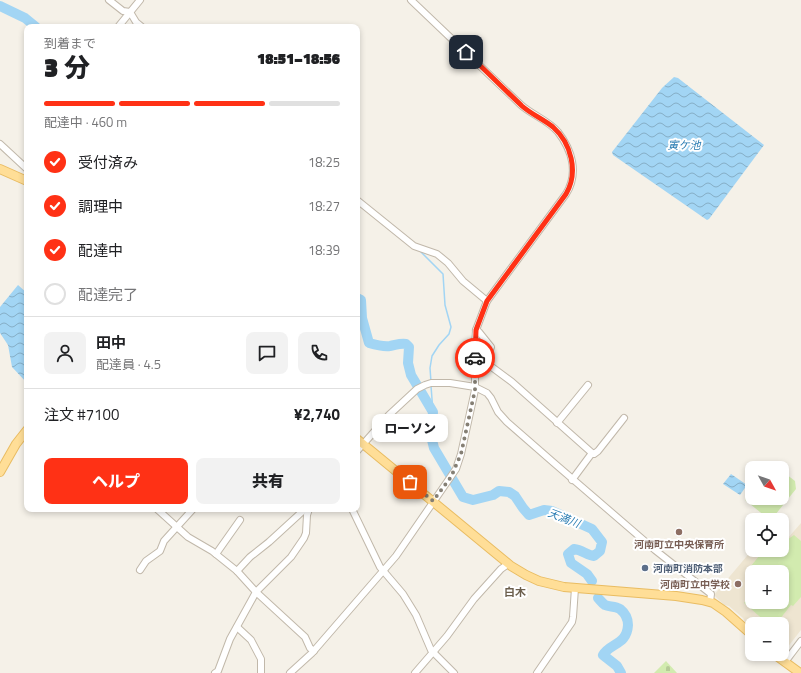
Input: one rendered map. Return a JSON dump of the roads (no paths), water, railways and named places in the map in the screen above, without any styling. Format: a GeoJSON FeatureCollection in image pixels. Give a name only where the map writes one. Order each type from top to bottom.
{"type":"FeatureCollection","features":[{"type":"Feature","properties":{"kind":"main road"},"geometry":{"type":"LineString","coordinates":[[0,170],[24,180]]}},
{"type":"Feature","properties":{"kind":"main road"},"geometry":{"type":"LineString","coordinates":[[0,472],[16,444],[24,434]]}},
{"type":"Feature","properties":{"kind":"main road"},"geometry":{"type":"LineString","coordinates":[[360,442],[508,564],[526,575],[552,585],[689,597],[710,602],[726,612],[745,629]]}},
{"type":"Feature","properties":{"kind":"main road"},"geometry":{"type":"LineString","coordinates":[[785,662],[800,673]]}},
{"type":"Feature","properties":{"kind":"street"},"geometry":{"type":"LineString","coordinates":[[109,0],[123,12],[130,12]]}},
{"type":"Feature","properties":{"kind":"street"},"geometry":{"type":"LineString","coordinates":[[120,24],[140,0]]}},
{"type":"Feature","properties":{"kind":"street"},"geometry":{"type":"LineString","coordinates":[[290,673],[298,670],[383,571],[404,545],[451,477],[459,461],[476,387],[476,330],[487,301],[569,189],[573,174],[570,155],[564,142],[554,128],[523,106],[411,0]]}},
{"type":"Feature","properties":{"kind":"street"},"geometry":{"type":"LineString","coordinates":[[130,12],[138,24]]}},
{"type":"Feature","properties":{"kind":"street"},"geometry":{"type":"LineString","coordinates":[[0,144],[24,166]]}},
{"type":"Feature","properties":{"kind":"street"},"geometry":{"type":"LineString","coordinates":[[360,202],[414,246],[437,254],[448,263],[463,281],[487,301]]}},
{"type":"Feature","properties":{"kind":"street"},"geometry":{"type":"LineString","coordinates":[[476,330],[492,347],[485,362],[512,382],[592,453]]}},
{"type":"Feature","properties":{"kind":"street"},"geometry":{"type":"LineString","coordinates":[[360,449],[389,415],[417,389],[435,382],[476,387],[491,398],[498,412],[507,422],[572,480],[711,594],[710,602]]}},
{"type":"Feature","properties":{"kind":"street"},"geometry":{"type":"LineString","coordinates":[[557,422],[588,384]]}},
{"type":"Feature","properties":{"kind":"street"},"geometry":{"type":"LineString","coordinates":[[572,480],[592,453],[594,454],[598,450],[624,418]]}},
{"type":"Feature","properties":{"kind":"street"},"geometry":{"type":"LineString","coordinates":[[161,512],[188,537],[216,554],[237,571],[256,592],[305,637],[310,648],[314,651]]}},
{"type":"Feature","properties":{"kind":"street"},"geometry":{"type":"LineString","coordinates":[[140,570],[146,561],[160,551],[164,541],[190,512]]}},
{"type":"Feature","properties":{"kind":"street"},"geometry":{"type":"LineString","coordinates":[[237,571],[250,557],[269,542],[301,512]]}},
{"type":"Feature","properties":{"kind":"street"},"geometry":{"type":"LineString","coordinates":[[215,673],[221,665],[230,639],[256,592],[291,557],[304,538],[306,533],[308,512]]}},
{"type":"Feature","properties":{"kind":"street"},"geometry":{"type":"LineString","coordinates":[[354,512],[383,571],[403,594],[421,626],[431,650],[454,673]]}},
{"type":"Feature","properties":{"kind":"street"},"geometry":{"type":"LineString","coordinates":[[216,554],[240,520]]}},
{"type":"Feature","properties":{"kind":"street"},"geometry":{"type":"LineString","coordinates":[[415,673],[448,636],[474,599],[501,569],[508,564]]}},
{"type":"Feature","properties":{"kind":"street"},"geometry":{"type":"LineString","coordinates":[[537,673],[572,622],[575,588]]}},
{"type":"Feature","properties":{"kind":"street"},"geometry":{"type":"LineString","coordinates":[[237,627],[251,640],[261,659],[261,673]]}},
{"type":"Feature","properties":{"kind":"street"},"geometry":{"type":"LineString","coordinates":[[785,662],[801,641]]}},
{"type":"Feature","properties":{"kind":"water","name":"寅ケ池"},"geometry":{"type":"Polygon","coordinates":[[[674,77],[678,78],[764,145],[707,220],[613,155],[612,152],[662,88],[674,77]]]}},
{"type":"Feature","properties":{"kind":"water"},"geometry":{"type":"Polygon","coordinates":[[[18,285],[24,290],[24,380],[12,367],[8,345],[0,333],[0,307],[18,285]]]}},
{"type":"Feature","properties":{"kind":"water"},"geometry":{"type":"Polygon","coordinates":[[[731,474],[745,484],[745,488],[740,495],[723,484],[731,474]]]}},
{"type":"Feature","properties":{"kind":"waterway","name":"天満川"},"geometry":{"type":"LineString","coordinates":[[0,6],[25,18],[32,24]]}},
{"type":"Feature","properties":{"kind":"waterway"},"geometry":{"type":"LineString","coordinates":[[421,252],[443,274],[445,305],[451,327],[449,334],[432,356],[430,368],[431,382]]}},
{"type":"Feature","properties":{"kind":"waterway","name":"天満川"},"geometry":{"type":"LineString","coordinates":[[360,300],[362,318],[369,343],[385,346],[406,344],[409,347],[408,363],[411,375],[433,412],[431,436],[434,448],[463,497],[473,500],[493,495],[499,491],[509,492],[515,496],[529,515],[544,510],[552,511],[592,529],[602,542],[600,551],[594,556],[574,549],[568,554],[571,563],[587,574],[592,581]]}},
{"type":"Feature","properties":{"kind":"waterway"},"geometry":{"type":"LineString","coordinates":[[431,386],[433,412]]}},
{"type":"Feature","properties":{"kind":"waterway","name":"天満川"},"geometry":{"type":"LineString","coordinates":[[598,598],[605,605],[620,609],[627,618],[628,625],[625,636],[603,655],[617,666],[621,673]]}},
{"type":"Feature","properties":{"kind":"place","name":"ローソン"},"geometry":{"type":"Point","coordinates":[410,482]}},
{"type":"Feature","properties":{"kind":"place","name":"河南町立中央保育所"},"geometry":{"type":"Point","coordinates":[679,532]}},
{"type":"Feature","properties":{"kind":"place","name":"河南町消防本部"},"geometry":{"type":"Point","coordinates":[645,568]}},
{"type":"Feature","properties":{"kind":"place","name":"河南町立中学校"},"geometry":{"type":"Point","coordinates":[738,584]}},
{"type":"Feature","properties":{"kind":"district","name":"白木"},"geometry":{"type":"Point","coordinates":[515,592]}}]}
